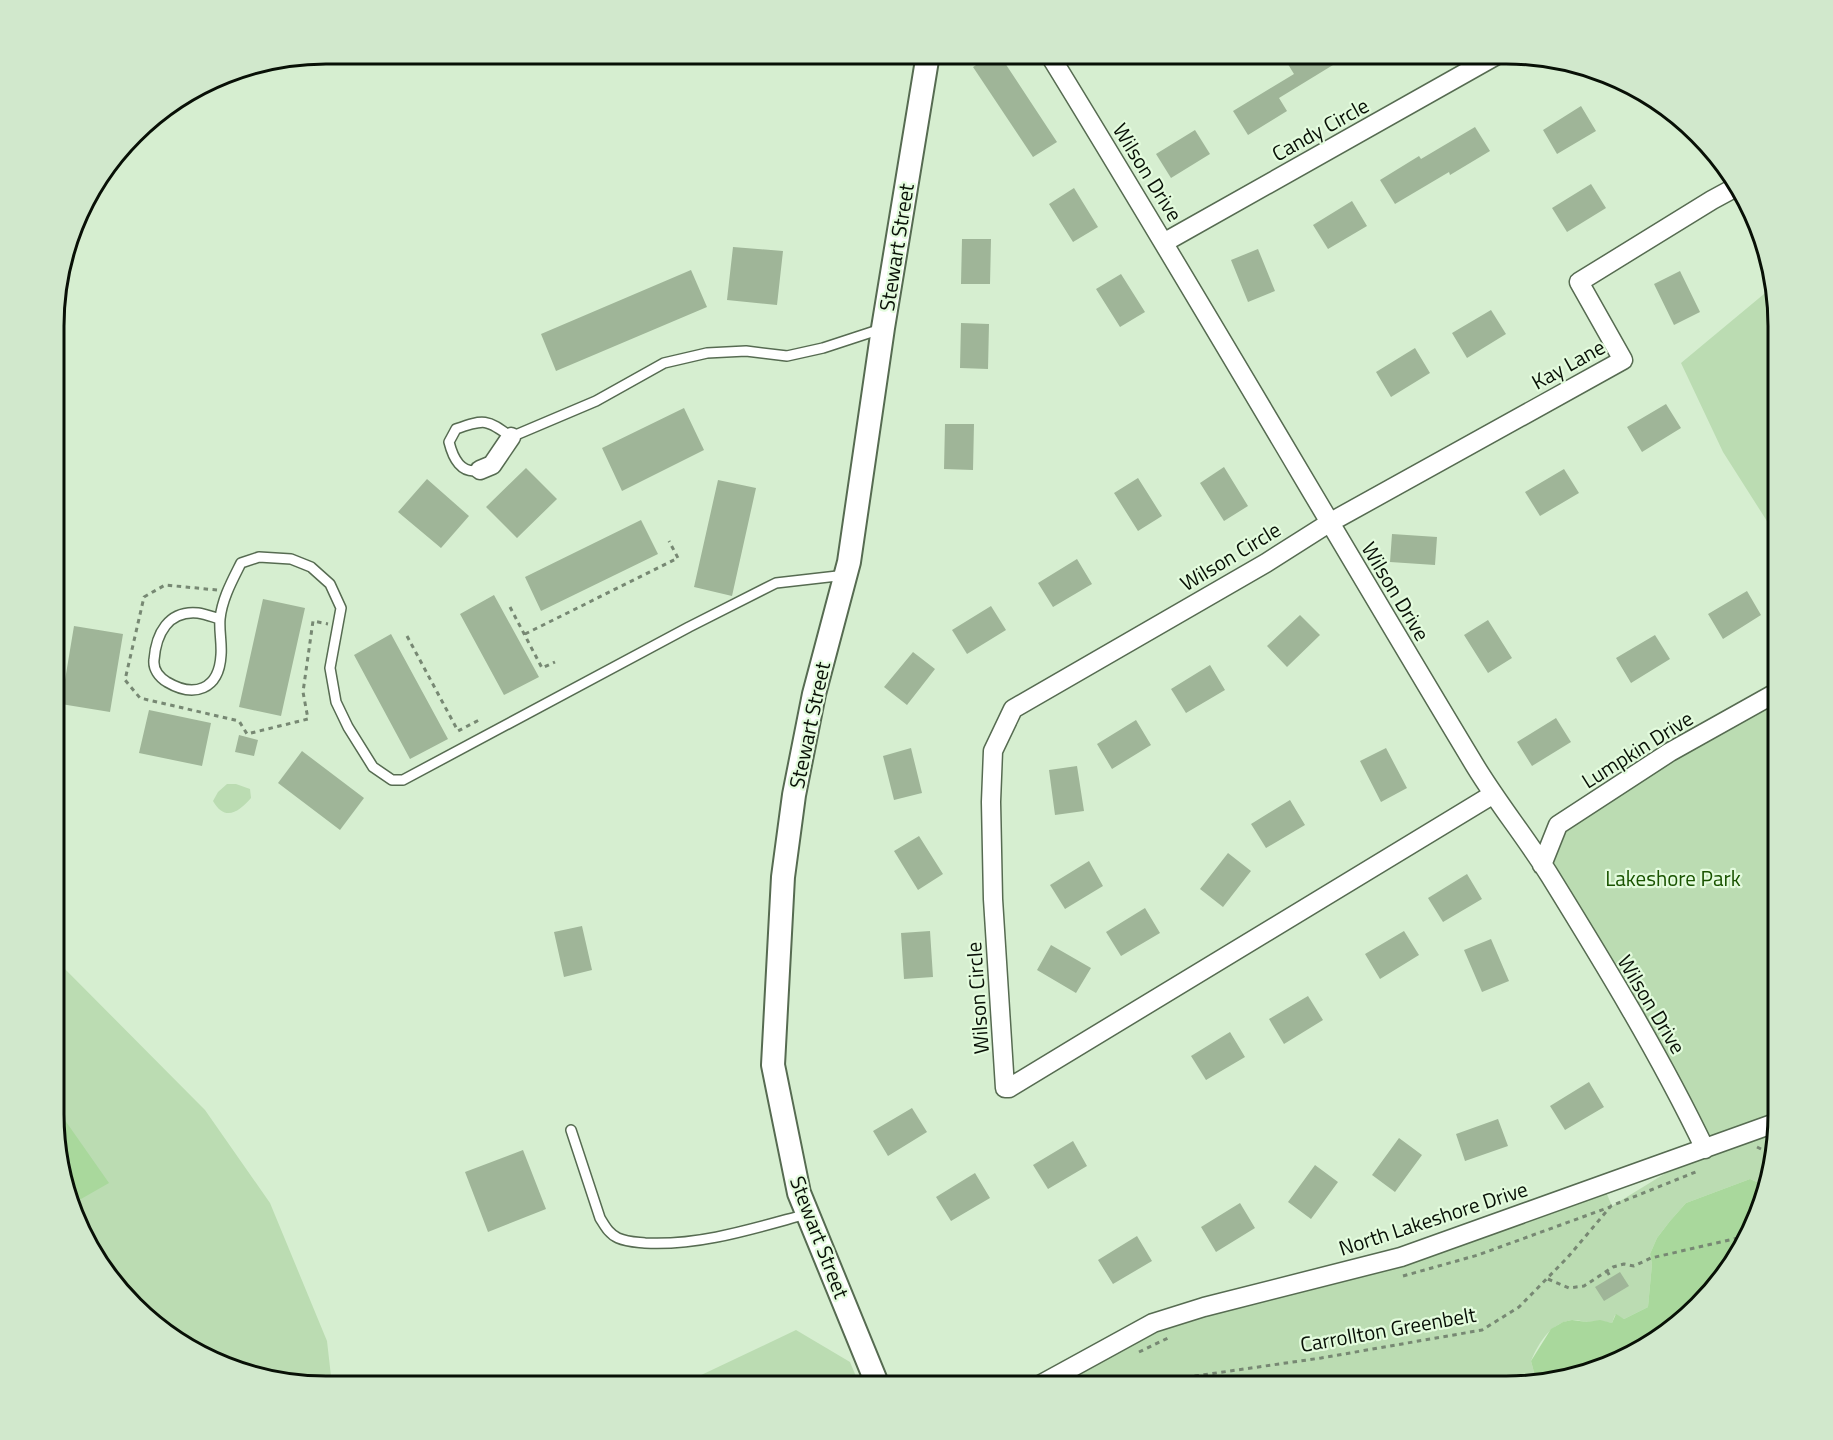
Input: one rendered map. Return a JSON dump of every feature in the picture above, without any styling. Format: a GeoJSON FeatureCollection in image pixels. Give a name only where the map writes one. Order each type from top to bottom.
{"type":"FeatureCollection","features":[{"type":"Feature","properties":{"kind":"street","name":"Stewart Street"},"geometry":{"type":"LineString","coordinates":[[874,1376],[798,1192],[773,1065],[783,877],[794,795],[814,694],[846,575],[883,328],[926,64]]}},
{"type":"Feature","properties":{"kind":"street","name":"Wilson Drive"},"geometry":{"type":"LineString","coordinates":[[1055,64],[1164,242],[1492,795],[1542,865],[1661,1060],[1706,1158]]}},
{"type":"Feature","properties":{"kind":"street","name":"Candy Circle"},"geometry":{"type":"LineString","coordinates":[[1164,242],[1481,64]]}},
{"type":"Feature","properties":{"kind":"street","name":"Kay Lane"},"geometry":{"type":"LineString","coordinates":[[1329,523],[1623,360],[1579,282],[1730,190]]}},
{"type":"Feature","properties":{"kind":"street"},"geometry":{"type":"LineString","coordinates":[[480,470],[492,465],[511,438]]}},
{"type":"Feature","properties":{"kind":"street","name":"Wilson Circle"},"geometry":{"type":"LineString","coordinates":[[1329,523],[1266,563],[1012,709],[993,751],[991,802],[993,899],[1005,1088],[1009,1088],[1492,795]]}},
{"type":"Feature","properties":{"kind":"street","name":"Lumpkin Drive"},"geometry":{"type":"LineString","coordinates":[[1542,865],[1558,825],[1670,752],[1768,697]]}},
{"type":"Feature","properties":{"kind":"street","name":"North Lakeshore Drive"},"geometry":{"type":"LineString","coordinates":[[1056,1376],[1153,1323],[1204,1307],[1401,1257],[1706,1158],[1768,1127]]}},
{"type":"Feature","properties":{"kind":"lane"},"geometry":{"type":"LineString","coordinates":[[480,470],[469,470],[459,465],[453,456],[449,442],[456,429],[479,421],[497,427],[511,438],[596,401],[664,363],[707,353],[746,351],[787,356],[823,348],[883,328]]}},
{"type":"Feature","properties":{"kind":"lane"},"geometry":{"type":"LineString","coordinates":[[220,619],[197,613],[180,615],[163,625],[155,648],[153,666],[161,678],[188,691],[199,691],[208,686],[221,658],[220,619],[228,591],[241,563],[259,557],[291,559],[311,567],[330,584],[341,608],[330,668],[336,702],[348,727],[373,767],[392,780],[403,780],[776,583],[846,575]]}},
{"type":"Feature","properties":{"kind":"lane"},"geometry":{"type":"LineString","coordinates":[[571,1130],[600,1218],[607,1230],[628,1242],[663,1244],[699,1240],[757,1228],[807,1214]]}},
{"type":"Feature","properties":{"kind":"path"},"geometry":{"type":"LineString","coordinates":[[525,634],[678,558],[669,541]]}},
{"type":"Feature","properties":{"kind":"path"},"geometry":{"type":"LineString","coordinates":[[228,591],[165,585],[144,597],[126,680],[140,698],[239,721],[247,734],[308,719],[303,692],[313,621],[338,625]]}},
{"type":"Feature","properties":{"kind":"path"},"geometry":{"type":"LineString","coordinates":[[510,607],[542,668],[555,662]]}},
{"type":"Feature","properties":{"kind":"path"},"geometry":{"type":"LineString","coordinates":[[407,636],[458,731],[479,720]]}},
{"type":"Feature","properties":{"kind":"path"},"geometry":{"type":"LineString","coordinates":[[1747,1151],[1766,1144]]}},
{"type":"Feature","properties":{"kind":"path"},"geometry":{"type":"LineString","coordinates":[[1757,1147],[1765,1151]]}},
{"type":"Feature","properties":{"kind":"path","name":"Carrollton Greenbelt"},"geometry":{"type":"LineString","coordinates":[[1195,1376],[1321,1358],[1482,1330],[1520,1307],[1548,1279],[1611,1206],[1706,1158]]}},
{"type":"Feature","properties":{"kind":"path"},"geometry":{"type":"LineString","coordinates":[[1548,1279],[1569,1288],[1584,1286],[1607,1271],[1624,1264],[1634,1266],[1651,1258],[1736,1239]]}},
{"type":"Feature","properties":{"kind":"path"},"geometry":{"type":"LineString","coordinates":[[1607,1271],[1611,1278]]}},
{"type":"Feature","properties":{"kind":"green space"},"geometry":{"type":"Polygon","coordinates":[[[1766,292],[1768,310],[1768,523],[1723,452],[1681,363],[1766,292]]]}},
{"type":"Feature","properties":{"kind":"green space","name":"Lakeshore Park"},"geometry":{"type":"Polygon","coordinates":[[[1768,696],[1768,1130],[1760,1181],[1759,1183],[1750,1179],[1686,1203],[1670,1221],[1657,1238],[1650,1254],[1652,1264],[1648,1307],[1624,1319],[1615,1315],[1612,1323],[1574,1320],[1559,1324],[1542,1340],[1531,1361],[1534,1374],[1506,1376],[1060,1376],[1153,1323],[1401,1257],[1603,1185],[1612,1206],[1705,1149],[1542,865],[1558,825],[1768,696]]]}},
{"type":"Feature","properties":{"kind":"green space"},"geometry":{"type":"Polygon","coordinates":[[[227,784],[236,784],[250,789],[251,798],[232,813],[222,811],[213,801],[218,792],[227,784]]]}},
{"type":"Feature","properties":{"kind":"green space"},"geometry":{"type":"Polygon","coordinates":[[[64,968],[205,1110],[270,1203],[327,1341],[331,1376],[292,1373],[259,1367],[226,1356],[167,1321],[141,1299],[109,1259],[84,1214],[73,1181],[67,1148],[64,1113],[64,968]]]}},
{"type":"Feature","properties":{"kind":"green space"},"geometry":{"type":"Polygon","coordinates":[[[796,1330],[850,1362],[856,1376],[699,1376],[796,1330]]]}},
{"type":"Feature","properties":{"kind":"shaded area"},"geometry":{"type":"Polygon","coordinates":[[[64,1119],[109,1183],[79,1200],[67,1148],[64,1119]]]}},
{"type":"Feature","properties":{"kind":"shaded area"},"geometry":{"type":"Polygon","coordinates":[[[1750,1179],[1759,1183],[1749,1214],[1733,1244],[1714,1273],[1692,1299],[1652,1331],[1607,1356],[1574,1367],[1534,1374],[1531,1361],[1551,1329],[1572,1320],[1587,1322],[1600,1320],[1612,1323],[1616,1314],[1624,1319],[1648,1307],[1652,1264],[1650,1254],[1657,1238],[1686,1203],[1750,1179]]]}},
{"type":"Feature","properties":{"kind":"building"},"geometry":{"type":"Polygon","coordinates":[[[978,64],[1006,64],[1057,142],[1033,157],[973,67],[978,64]]]}},
{"type":"Feature","properties":{"kind":"building"},"geometry":{"type":"Polygon","coordinates":[[[1288,64],[1335,64],[1279,98],[1287,111],[1248,135],[1233,111],[1294,74],[1288,64]]]}},
{"type":"Feature","properties":{"kind":"building"},"geometry":{"type":"Polygon","coordinates":[[[1581,106],[1596,131],[1557,154],[1543,130],[1581,106]]]}},
{"type":"Feature","properties":{"kind":"building"},"geometry":{"type":"Polygon","coordinates":[[[1475,127],[1490,151],[1395,204],[1380,180],[1419,156],[1421,159],[1475,127]]]}},
{"type":"Feature","properties":{"kind":"building"},"geometry":{"type":"Polygon","coordinates":[[[1195,130],[1210,154],[1171,178],[1156,154],[1195,130]]]}},
{"type":"Feature","properties":{"kind":"building"},"geometry":{"type":"Polygon","coordinates":[[[1591,184],[1606,208],[1567,232],[1552,208],[1591,184]]]}},
{"type":"Feature","properties":{"kind":"building"},"geometry":{"type":"Polygon","coordinates":[[[1074,188],[1098,227],[1073,242],[1049,204],[1074,188]]]}},
{"type":"Feature","properties":{"kind":"building"},"geometry":{"type":"Polygon","coordinates":[[[1352,201],[1367,226],[1328,249],[1313,225],[1352,201]]]}},
{"type":"Feature","properties":{"kind":"building"},"geometry":{"type":"Polygon","coordinates":[[[962,239],[991,239],[990,284],[961,284],[962,239]]]}},
{"type":"Feature","properties":{"kind":"building"},"geometry":{"type":"Polygon","coordinates":[[[733,247],[783,251],[777,305],[727,300],[733,247]]]}},
{"type":"Feature","properties":{"kind":"building"},"geometry":{"type":"Polygon","coordinates":[[[1258,249],[1275,291],[1248,302],[1231,260],[1258,249]]]}},
{"type":"Feature","properties":{"kind":"building"},"geometry":{"type":"Polygon","coordinates":[[[691,270],[707,307],[556,371],[541,334],[691,270]]]}},
{"type":"Feature","properties":{"kind":"building"},"geometry":{"type":"Polygon","coordinates":[[[1680,271],[1700,312],[1674,325],[1654,284],[1680,271]]]}},
{"type":"Feature","properties":{"kind":"building"},"geometry":{"type":"Polygon","coordinates":[[[1121,274],[1145,312],[1120,327],[1096,289],[1121,274]]]}},
{"type":"Feature","properties":{"kind":"building"},"geometry":{"type":"Polygon","coordinates":[[[1491,310],[1506,334],[1467,358],[1452,333],[1491,310]]]}},
{"type":"Feature","properties":{"kind":"building"},"geometry":{"type":"Polygon","coordinates":[[[961,323],[989,324],[988,369],[960,368],[961,323]]]}},
{"type":"Feature","properties":{"kind":"building"},"geometry":{"type":"Polygon","coordinates":[[[1415,348],[1430,373],[1391,397],[1376,372],[1415,348]]]}},
{"type":"Feature","properties":{"kind":"building"},"geometry":{"type":"Polygon","coordinates":[[[1666,404],[1681,428],[1642,452],[1627,427],[1666,404]]]}},
{"type":"Feature","properties":{"kind":"building"},"geometry":{"type":"Polygon","coordinates":[[[684,408],[704,450],[622,491],[602,448],[684,408]]]}},
{"type":"Feature","properties":{"kind":"building"},"geometry":{"type":"Polygon","coordinates":[[[945,424],[974,424],[973,470],[944,469],[945,424]]]}},
{"type":"Feature","properties":{"kind":"building"},"geometry":{"type":"Polygon","coordinates":[[[1224,467],[1248,506],[1224,521],[1200,483],[1224,467]]]}},
{"type":"Feature","properties":{"kind":"building"},"geometry":{"type":"Polygon","coordinates":[[[526,468],[557,499],[517,538],[486,507],[526,468]]]}},
{"type":"Feature","properties":{"kind":"building"},"geometry":{"type":"Polygon","coordinates":[[[1564,469],[1579,493],[1540,516],[1525,492],[1564,469]]]}},
{"type":"Feature","properties":{"kind":"building"},"geometry":{"type":"Polygon","coordinates":[[[1138,478],[1162,516],[1138,531],[1114,493],[1138,478]]]}},
{"type":"Feature","properties":{"kind":"building"},"geometry":{"type":"Polygon","coordinates":[[[427,479],[469,516],[441,548],[398,512],[427,479]]]}},
{"type":"Feature","properties":{"kind":"building"},"geometry":{"type":"Polygon","coordinates":[[[718,480],[756,488],[732,596],[694,587],[718,480]]]}},
{"type":"Feature","properties":{"kind":"building"},"geometry":{"type":"Polygon","coordinates":[[[641,520],[658,554],[541,611],[525,577],[641,520]]]}},
{"type":"Feature","properties":{"kind":"building"},"geometry":{"type":"Polygon","coordinates":[[[1392,534],[1437,537],[1435,565],[1390,562],[1392,534]]]}},
{"type":"Feature","properties":{"kind":"building"},"geometry":{"type":"Polygon","coordinates":[[[1077,559],[1092,584],[1053,607],[1038,583],[1077,559]]]}},
{"type":"Feature","properties":{"kind":"building"},"geometry":{"type":"Polygon","coordinates":[[[1747,591],[1761,615],[1723,639],[1708,614],[1747,591]]]}},
{"type":"Feature","properties":{"kind":"building"},"geometry":{"type":"Polygon","coordinates":[[[494,595],[539,677],[504,695],[460,614],[494,595]]]}},
{"type":"Feature","properties":{"kind":"building"},"geometry":{"type":"Polygon","coordinates":[[[263,599],[305,608],[281,716],[239,707],[263,599]]]}},
{"type":"Feature","properties":{"kind":"building"},"geometry":{"type":"Polygon","coordinates":[[[991,606],[1006,630],[967,654],[952,630],[991,606]]]}},
{"type":"Feature","properties":{"kind":"building"},"geometry":{"type":"Polygon","coordinates":[[[1300,615],[1320,635],[1287,667],[1267,646],[1300,615]]]}},
{"type":"Feature","properties":{"kind":"building"},"geometry":{"type":"Polygon","coordinates":[[[1488,620],[1512,658],[1488,673],[1464,635],[1488,620]]]}},
{"type":"Feature","properties":{"kind":"building"},"geometry":{"type":"Polygon","coordinates":[[[74,626],[123,634],[110,712],[64,704],[64,686],[74,626]]]}},
{"type":"Feature","properties":{"kind":"building"},"geometry":{"type":"Polygon","coordinates":[[[391,634],[448,739],[410,759],[354,655],[391,634]]]}},
{"type":"Feature","properties":{"kind":"building"},"geometry":{"type":"Polygon","coordinates":[[[1655,635],[1670,659],[1631,683],[1616,658],[1655,635]]]}},
{"type":"Feature","properties":{"kind":"building"},"geometry":{"type":"Polygon","coordinates":[[[913,652],[935,669],[907,705],[884,687],[913,652]]]}},
{"type":"Feature","properties":{"kind":"building"},"geometry":{"type":"Polygon","coordinates":[[[1210,665],[1225,690],[1186,713],[1171,689],[1210,665]]]}},
{"type":"Feature","properties":{"kind":"building"},"geometry":{"type":"Polygon","coordinates":[[[149,710],[211,723],[202,766],[139,753],[149,710]]]}},
{"type":"Feature","properties":{"kind":"building"},"geometry":{"type":"Polygon","coordinates":[[[1556,718],[1571,742],[1532,766],[1517,742],[1556,718]]]}},
{"type":"Feature","properties":{"kind":"building"},"geometry":{"type":"Polygon","coordinates":[[[1136,720],[1151,745],[1112,769],[1097,744],[1136,720]]]}},
{"type":"Feature","properties":{"kind":"building"},"geometry":{"type":"Polygon","coordinates":[[[239,735],[258,740],[254,756],[235,752],[239,735]]]}},
{"type":"Feature","properties":{"kind":"building"},"geometry":{"type":"Polygon","coordinates":[[[911,748],[922,793],[894,800],[883,756],[911,748]]]}},
{"type":"Feature","properties":{"kind":"building"},"geometry":{"type":"Polygon","coordinates":[[[1386,748],[1407,788],[1381,802],[1360,761],[1386,748]]]}},
{"type":"Feature","properties":{"kind":"building"},"geometry":{"type":"Polygon","coordinates":[[[302,751],[364,798],[340,830],[278,783],[302,751]]]}},
{"type":"Feature","properties":{"kind":"building"},"geometry":{"type":"Polygon","coordinates":[[[1077,766],[1084,811],[1055,815],[1049,770],[1077,766]]]}},
{"type":"Feature","properties":{"kind":"building"},"geometry":{"type":"Polygon","coordinates":[[[1290,800],[1305,825],[1266,848],[1251,824],[1290,800]]]}},
{"type":"Feature","properties":{"kind":"building"},"geometry":{"type":"Polygon","coordinates":[[[919,836],[943,874],[918,890],[894,851],[919,836]]]}},
{"type":"Feature","properties":{"kind":"building"},"geometry":{"type":"Polygon","coordinates":[[[1228,853],[1251,871],[1223,907],[1200,889],[1228,853]]]}},
{"type":"Feature","properties":{"kind":"building"},"geometry":{"type":"Polygon","coordinates":[[[1089,861],[1103,886],[1065,909],[1050,885],[1089,861]]]}},
{"type":"Feature","properties":{"kind":"building"},"geometry":{"type":"Polygon","coordinates":[[[1467,874],[1482,899],[1443,922],[1428,898],[1467,874]]]}},
{"type":"Feature","properties":{"kind":"building"},"geometry":{"type":"Polygon","coordinates":[[[1145,908],[1160,933],[1121,956],[1106,932],[1145,908]]]}},
{"type":"Feature","properties":{"kind":"building"},"geometry":{"type":"Polygon","coordinates":[[[582,926],[592,970],[564,977],[554,932],[582,926]]]}},
{"type":"Feature","properties":{"kind":"building"},"geometry":{"type":"Polygon","coordinates":[[[930,931],[933,977],[904,979],[901,933],[930,931]]]}},
{"type":"Feature","properties":{"kind":"building"},"geometry":{"type":"Polygon","coordinates":[[[1404,931],[1419,955],[1380,979],[1365,954],[1404,931]]]}},
{"type":"Feature","properties":{"kind":"building"},"geometry":{"type":"Polygon","coordinates":[[[1491,939],[1509,981],[1482,992],[1464,950],[1491,939]]]}},
{"type":"Feature","properties":{"kind":"building"},"geometry":{"type":"Polygon","coordinates":[[[1051,945],[1091,968],[1076,993],[1037,970],[1051,945]]]}},
{"type":"Feature","properties":{"kind":"building"},"geometry":{"type":"Polygon","coordinates":[[[1308,996],[1323,1020],[1284,1044],[1269,1019],[1308,996]]]}},
{"type":"Feature","properties":{"kind":"building"},"geometry":{"type":"Polygon","coordinates":[[[1230,1032],[1245,1057],[1206,1080],[1191,1056],[1230,1032]]]}},
{"type":"Feature","properties":{"kind":"building"},"geometry":{"type":"Polygon","coordinates":[[[1589,1082],[1604,1107],[1565,1130],[1550,1106],[1589,1082]]]}},
{"type":"Feature","properties":{"kind":"building"},"geometry":{"type":"Polygon","coordinates":[[[912,1108],[927,1132],[888,1156],[873,1131],[912,1108]]]}},
{"type":"Feature","properties":{"kind":"building"},"geometry":{"type":"Polygon","coordinates":[[[1498,1119],[1508,1146],[1465,1161],[1456,1134],[1498,1119]]]}},
{"type":"Feature","properties":{"kind":"building"},"geometry":{"type":"Polygon","coordinates":[[[1399,1138],[1422,1155],[1395,1192],[1372,1175],[1399,1138]]]}},
{"type":"Feature","properties":{"kind":"building"},"geometry":{"type":"Polygon","coordinates":[[[1073,1141],[1087,1166],[1048,1189],[1033,1165],[1073,1141]]]}},
{"type":"Feature","properties":{"kind":"building"},"geometry":{"type":"Polygon","coordinates":[[[523,1150],[546,1209],[488,1232],[465,1172],[523,1150]]]}},
{"type":"Feature","properties":{"kind":"building"},"geometry":{"type":"Polygon","coordinates":[[[1315,1165],[1338,1182],[1311,1219],[1288,1202],[1315,1165]]]}},
{"type":"Feature","properties":{"kind":"building"},"geometry":{"type":"Polygon","coordinates":[[[975,1173],[990,1198],[951,1221],[936,1197],[975,1173]]]}},
{"type":"Feature","properties":{"kind":"building"},"geometry":{"type":"Polygon","coordinates":[[[1240,1203],[1255,1228],[1216,1252],[1201,1227],[1240,1203]]]}},
{"type":"Feature","properties":{"kind":"building"},"geometry":{"type":"Polygon","coordinates":[[[1137,1236],[1152,1261],[1113,1284],[1098,1260],[1137,1236]]]}},
{"type":"Feature","properties":{"kind":"building"},"geometry":{"type":"Polygon","coordinates":[[[1620,1272],[1629,1286],[1604,1301],[1595,1287],[1620,1272]]]}}]}
